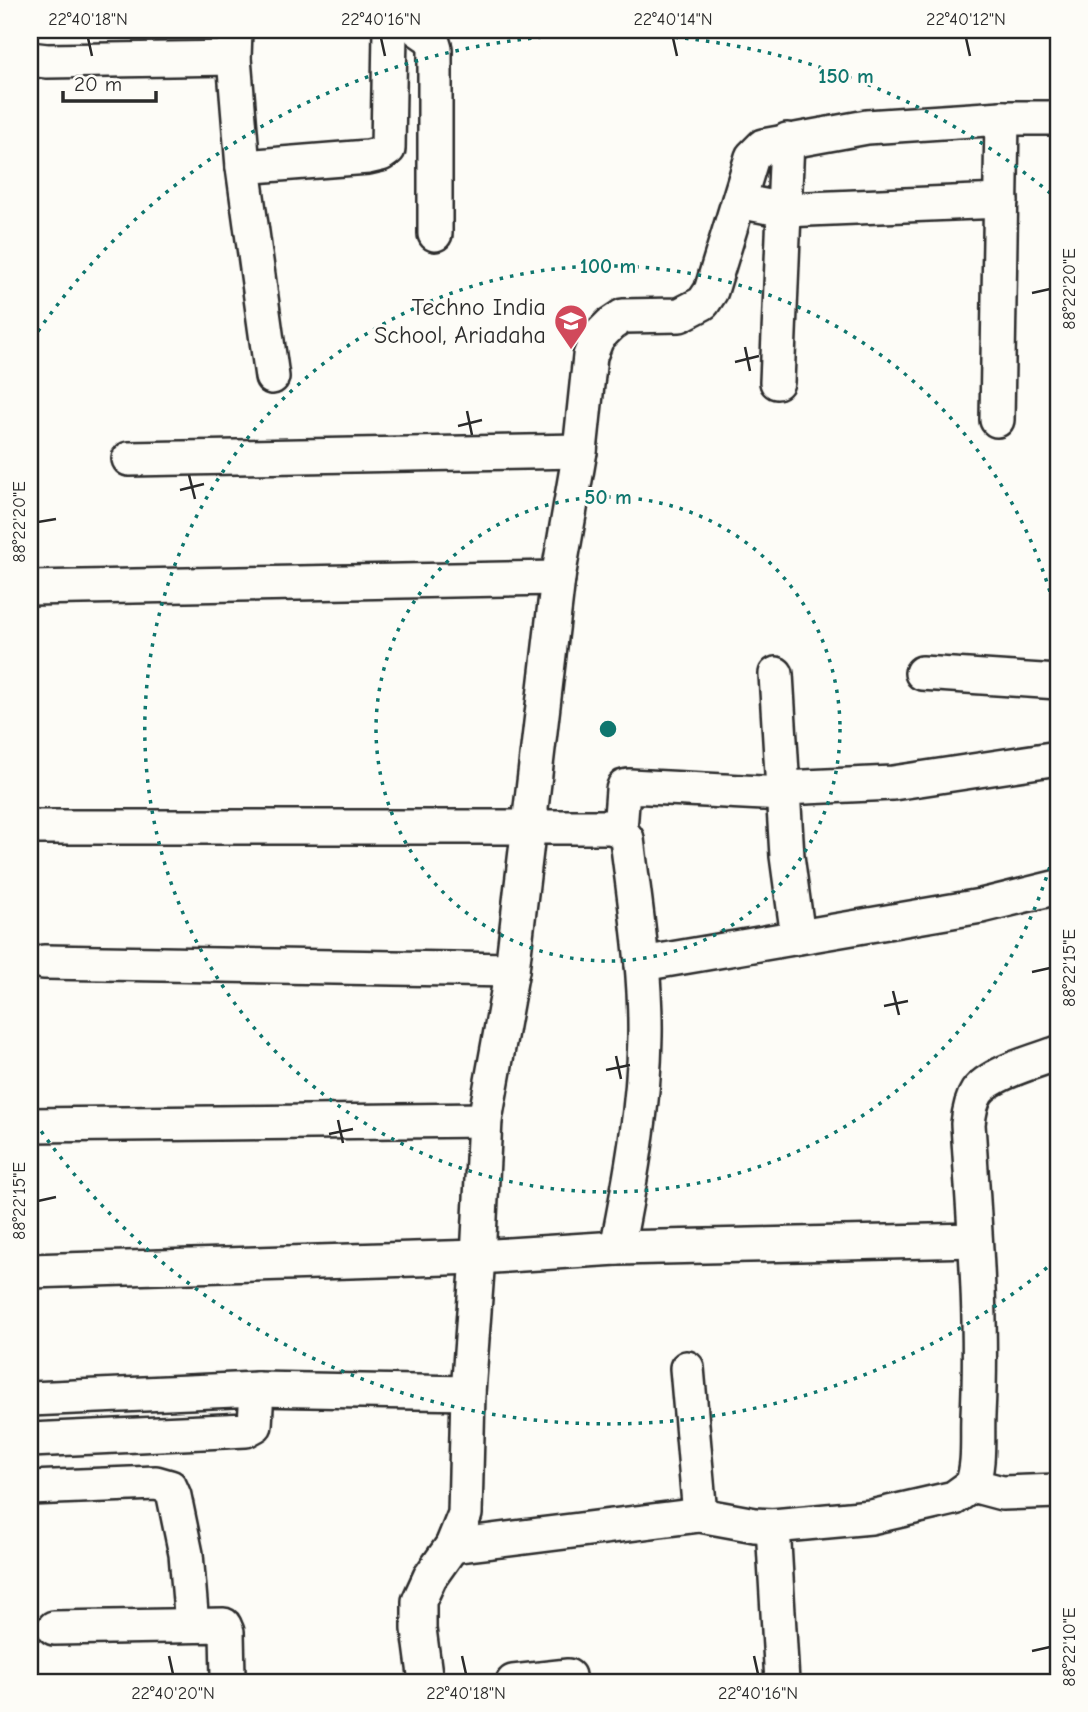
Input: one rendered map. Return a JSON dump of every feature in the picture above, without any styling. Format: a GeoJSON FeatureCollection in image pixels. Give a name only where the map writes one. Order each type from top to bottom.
{"type":"FeatureCollection","features":[{"type":"Feature","properties":{"kind":"street"},"geometry":{"type":"LineString","coordinates":[[243,167],[368,157],[388,149],[390,30]]}},
{"type":"Feature","properties":{"kind":"street"},"geometry":{"type":"LineString","coordinates":[[419,30],[432,39],[435,49],[435,234]]}},
{"type":"Feature","properties":{"kind":"street"},"geometry":{"type":"LineString","coordinates":[[30,59],[47,61],[235,44],[243,167],[272,377]]}},
{"type":"Feature","properties":{"kind":"street"},"geometry":{"type":"LineString","coordinates":[[426,1682],[419,1629],[419,1601],[430,1577],[453,1546],[465,1514],[468,1393],[485,1120],[512,970],[558,578],[580,451],[590,356],[597,338],[622,316],[680,315],[703,303],[712,291],[752,157],[756,150],[770,143],[867,127],[1002,118],[1058,118]]}},
{"type":"Feature","properties":{"kind":"street"},"geometry":{"type":"LineString","coordinates":[[997,420],[1002,118]]}},
{"type":"Feature","properties":{"kind":"street"},"geometry":{"type":"LineString","coordinates":[[777,382],[787,140]]}},
{"type":"Feature","properties":{"kind":"street"},"geometry":{"type":"LineString","coordinates":[[739,201],[784,210],[1001,201]]}},
{"type":"Feature","properties":{"kind":"street"},"geometry":{"type":"LineString","coordinates":[[129,459],[580,451]]}},
{"type":"Feature","properties":{"kind":"street"},"geometry":{"type":"LineString","coordinates":[[30,587],[558,578]]}},
{"type":"Feature","properties":{"kind":"street"},"geometry":{"type":"LineString","coordinates":[[922,673],[1058,682]]}},
{"type":"Feature","properties":{"kind":"street"},"geometry":{"type":"LineString","coordinates":[[776,674],[787,856],[798,937]]}},
{"type":"Feature","properties":{"kind":"street"},"geometry":{"type":"LineString","coordinates":[[620,830],[623,790],[629,786],[783,791],[893,783],[1058,758]]}},
{"type":"Feature","properties":{"kind":"street"},"geometry":{"type":"LineString","coordinates":[[30,827],[610,827],[620,830],[627,839],[642,964],[646,1036],[634,1162],[617,1248]]}},
{"type":"Feature","properties":{"kind":"street"},"geometry":{"type":"LineString","coordinates":[[642,964],[981,906],[1058,887]]}},
{"type":"Feature","properties":{"kind":"street"},"geometry":{"type":"LineString","coordinates":[[44,962],[512,970]]}},
{"type":"Feature","properties":{"kind":"street"},"geometry":{"type":"LineString","coordinates":[[453,1546],[700,1515],[773,1526],[879,1516],[954,1497],[972,1485],[976,1469],[979,1386],[975,1240],[968,1124],[970,1108],[977,1092],[988,1082],[1058,1053]]}},
{"type":"Feature","properties":{"kind":"street"},"geometry":{"type":"LineString","coordinates":[[30,1125],[485,1120]]}},
{"type":"Feature","properties":{"kind":"street"},"geometry":{"type":"LineString","coordinates":[[30,1271],[478,1257],[617,1248],[975,1240]]}},
{"type":"Feature","properties":{"kind":"street"},"geometry":{"type":"LineString","coordinates":[[687,1368],[700,1515]]}},
{"type":"Feature","properties":{"kind":"street"},"geometry":{"type":"LineString","coordinates":[[30,1399],[257,1389],[468,1393]]}},
{"type":"Feature","properties":{"kind":"street"},"geometry":{"type":"LineString","coordinates":[[30,1440],[251,1429],[257,1419],[257,1389]]}},
{"type":"Feature","properties":{"kind":"street"},"geometry":{"type":"LineString","coordinates":[[30,1488],[156,1483],[170,1487],[186,1554],[192,1625]]}},
{"type":"Feature","properties":{"kind":"street"},"geometry":{"type":"LineString","coordinates":[[972,1485],[1002,1493],[1058,1491]]}},
{"type":"Feature","properties":{"kind":"street"},"geometry":{"type":"LineString","coordinates":[[773,1526],[782,1682]]}},
{"type":"Feature","properties":{"kind":"street"},"geometry":{"type":"LineString","coordinates":[[54,1628],[221,1625],[227,1629],[230,1682]]}},
{"type":"Feature","properties":{"kind":"street"},"geometry":{"type":"LineString","coordinates":[[513,1682],[568,1676]]}},
{"type":"Feature","properties":{"kind":"place","name":"Techno India School, Ariadaha"},"geometry":{"type":"Point","coordinates":[571,351]}}]}
